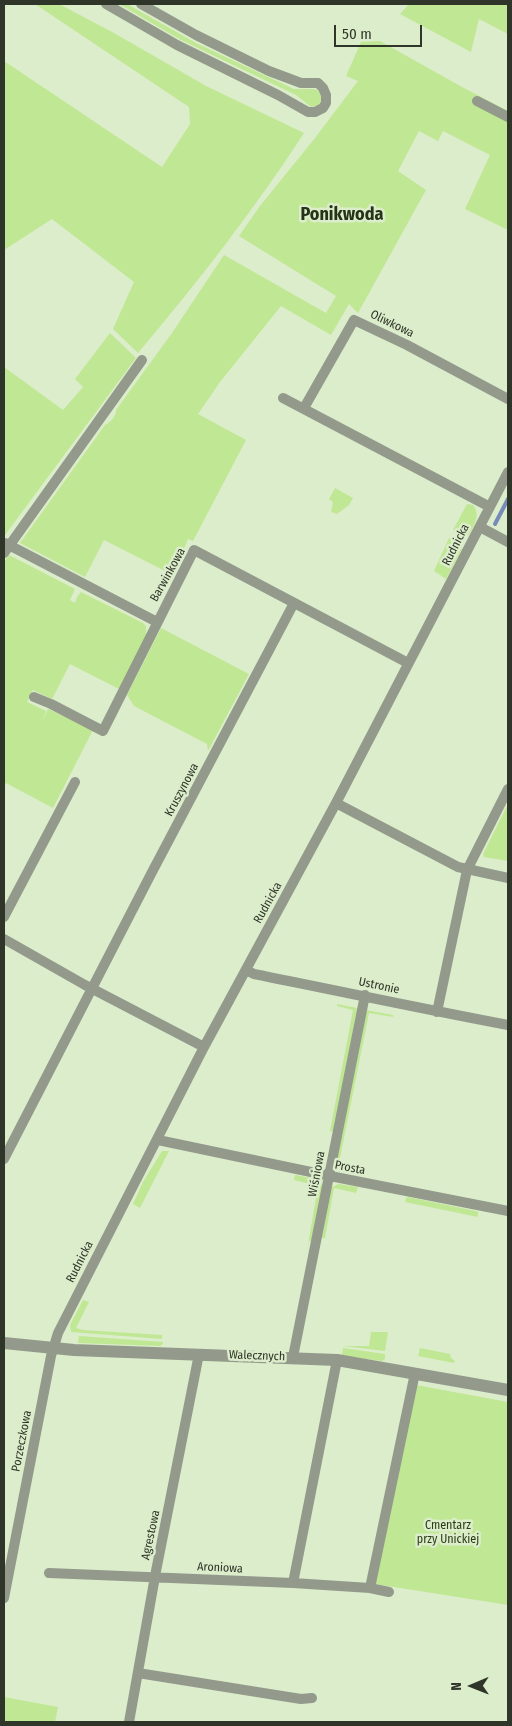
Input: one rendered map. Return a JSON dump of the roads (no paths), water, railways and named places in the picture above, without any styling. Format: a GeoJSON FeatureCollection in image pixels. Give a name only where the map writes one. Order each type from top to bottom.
{"type":"FeatureCollection","features":[{"type":"Feature","properties":{"kind":"street"},"geometry":{"type":"LineString","coordinates":[[106,4],[177,44],[308,112],[316,112],[323,108],[326,103],[324,88],[318,84],[301,83],[269,71],[196,35],[141,4]]}},
{"type":"Feature","properties":{"kind":"street"},"geometry":{"type":"LineString","coordinates":[[477,101],[508,116]]}},
{"type":"Feature","properties":{"kind":"street","name":"Oliwkowa"},"geometry":{"type":"LineString","coordinates":[[304,408],[354,320],[407,345],[508,399]]}},
{"type":"Feature","properties":{"kind":"street"},"geometry":{"type":"LineString","coordinates":[[142,360],[5,547],[157,622]]}},
{"type":"Feature","properties":{"kind":"street"},"geometry":{"type":"LineString","coordinates":[[283,398],[490,507]]}},
{"type":"Feature","properties":{"kind":"street","name":"Rudnicka"},"geometry":{"type":"LineString","coordinates":[[53,1348],[58,1333],[204,1047],[336,803],[508,472]]}},
{"type":"Feature","properties":{"kind":"street"},"geometry":{"type":"LineString","coordinates":[[480,527],[508,542]]}},
{"type":"Feature","properties":{"kind":"street","name":"Barwinkowa"},"geometry":{"type":"LineString","coordinates":[[34,697],[103,732],[194,550],[408,663]]}},
{"type":"Feature","properties":{"kind":"street","name":"Kruszynowa"},"geometry":{"type":"LineString","coordinates":[[4,1159],[294,603]]}},
{"type":"Feature","properties":{"kind":"street"},"geometry":{"type":"LineString","coordinates":[[4,917],[75,782]]}},
{"type":"Feature","properties":{"kind":"street"},"geometry":{"type":"LineString","coordinates":[[437,1012],[467,870],[508,790]]}},
{"type":"Feature","properties":{"kind":"street"},"geometry":{"type":"LineString","coordinates":[[336,803],[450,864],[467,870],[508,878]]}},
{"type":"Feature","properties":{"kind":"street"},"geometry":{"type":"LineString","coordinates":[[4,940],[204,1047]]}},
{"type":"Feature","properties":{"kind":"street","name":"Ustronie"},"geometry":{"type":"LineString","coordinates":[[246,970],[254,974],[508,1025]]}},
{"type":"Feature","properties":{"kind":"street","name":"Wiśniowa"},"geometry":{"type":"LineString","coordinates":[[293,1357],[364,996]]}},
{"type":"Feature","properties":{"kind":"street","name":"Prosta"},"geometry":{"type":"LineString","coordinates":[[158,1140],[508,1211]]}},
{"type":"Feature","properties":{"kind":"street","name":"Walecznych"},"geometry":{"type":"LineString","coordinates":[[4,1343],[53,1348],[337,1360],[508,1390]]}},
{"type":"Feature","properties":{"kind":"street","name":"Porzeczkowa"},"geometry":{"type":"LineString","coordinates":[[4,1598],[53,1348]]}},
{"type":"Feature","properties":{"kind":"street","name":"Agrestowa"},"geometry":{"type":"LineString","coordinates":[[129,1722],[155,1577],[199,1354]]}},
{"type":"Feature","properties":{"kind":"street"},"geometry":{"type":"LineString","coordinates":[[293,1584],[337,1360]]}},
{"type":"Feature","properties":{"kind":"street"},"geometry":{"type":"LineString","coordinates":[[370,1588],[414,1372]]}},
{"type":"Feature","properties":{"kind":"street","name":"Aroniowa"},"geometry":{"type":"LineString","coordinates":[[49,1573],[370,1588],[389,1592]]}},
{"type":"Feature","properties":{"kind":"street"},"geometry":{"type":"LineString","coordinates":[[138,1673],[282,1696],[312,1698]]}},
{"type":"Feature","properties":{"kind":"waterway"},"geometry":{"type":"LineString","coordinates":[[495,524],[508,499]]}},
{"type":"Feature","properties":{"kind":"district","name":"Ponikwoda"},"geometry":{"type":"Point","coordinates":[342,215]}},
{"type":"Feature","properties":{"kind":"park label","name":"Cmentarz przy Unickiej"},"geometry":{"type":"Point","coordinates":[448,1533]}}]}
